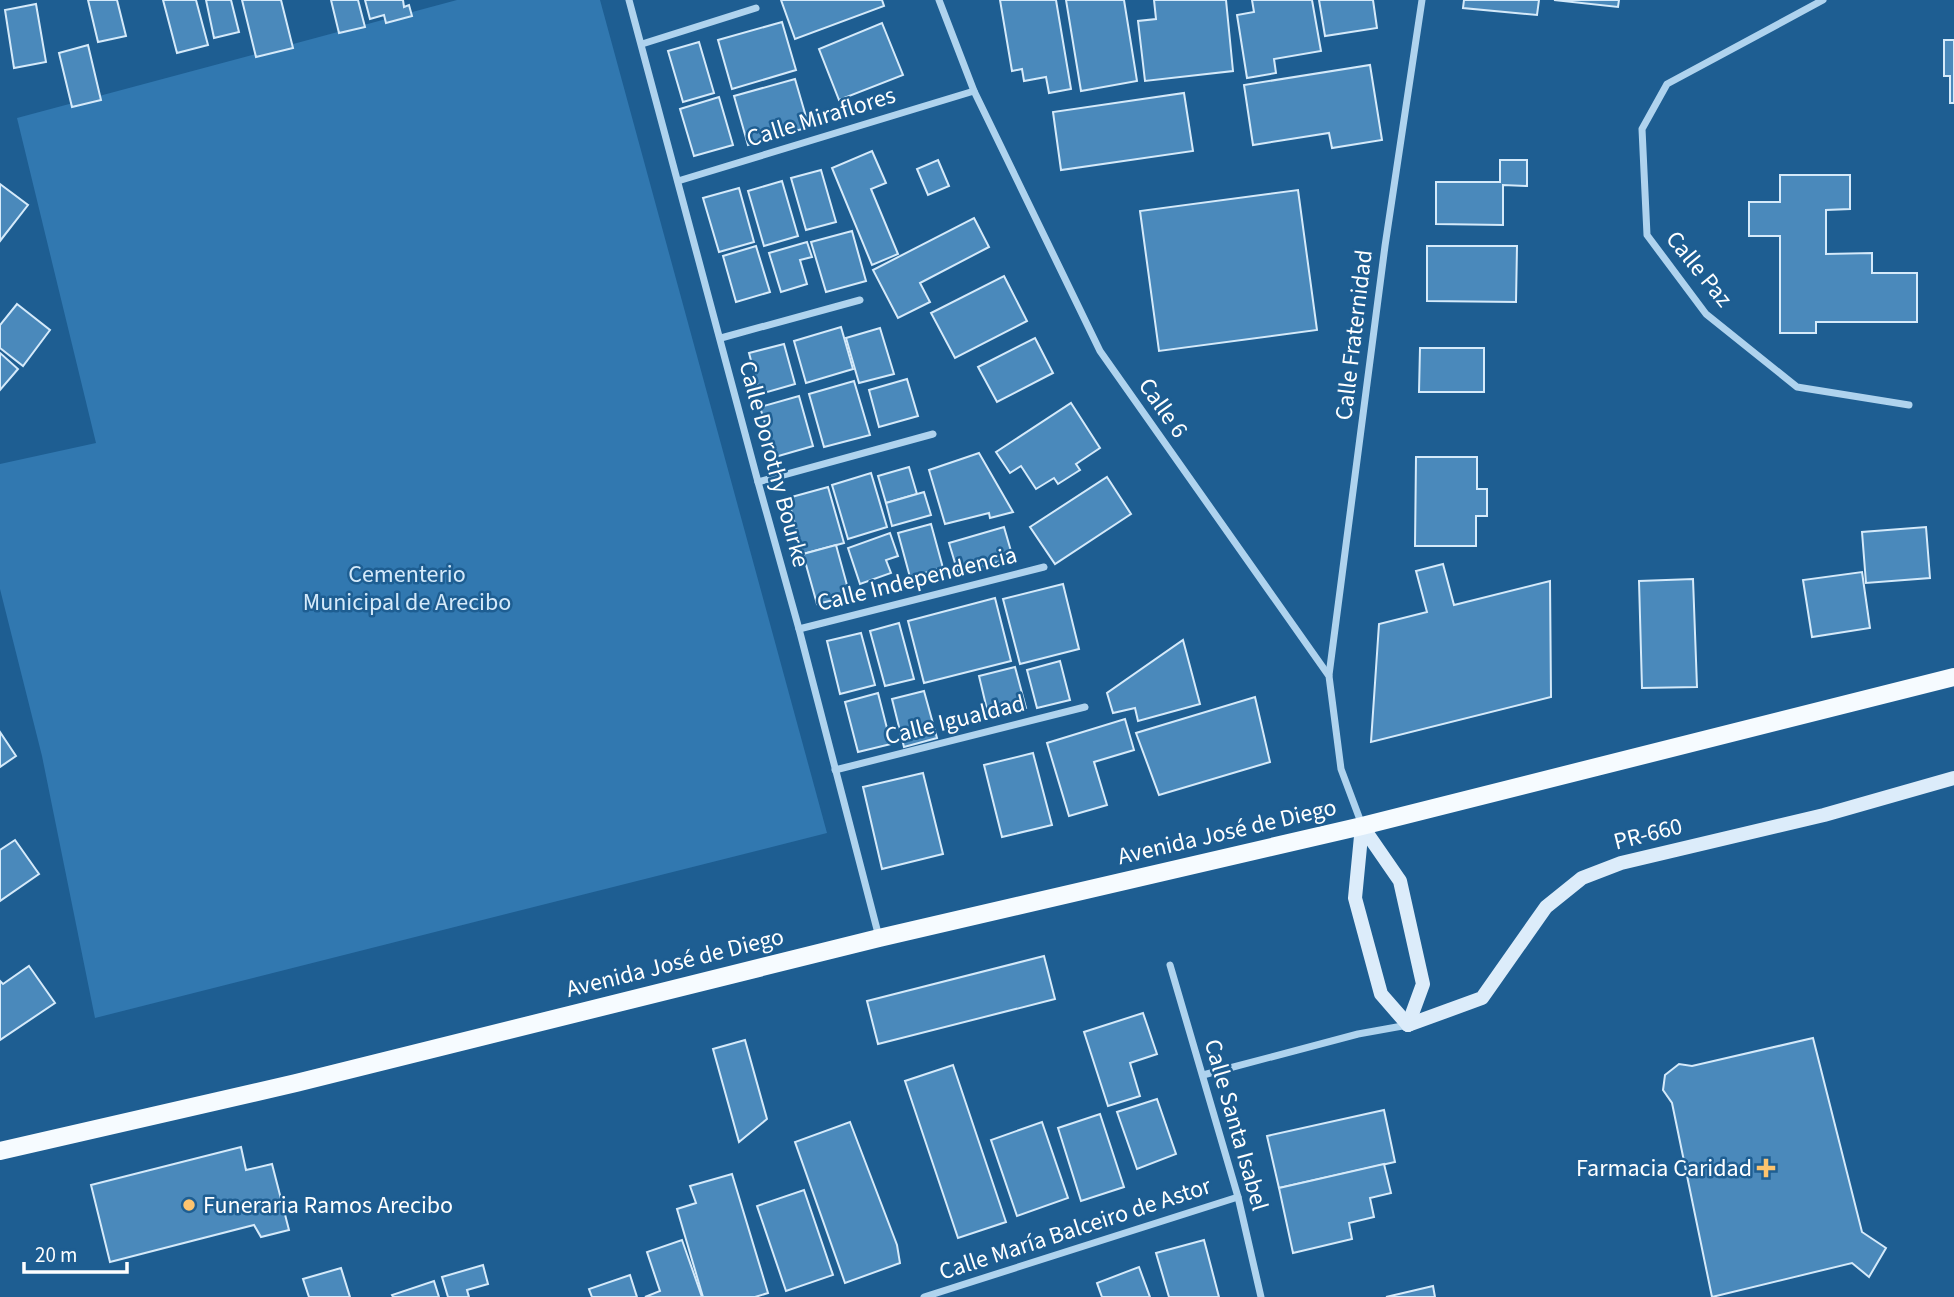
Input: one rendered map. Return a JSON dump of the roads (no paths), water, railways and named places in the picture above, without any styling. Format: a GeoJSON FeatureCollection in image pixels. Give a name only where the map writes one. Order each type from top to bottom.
{"type":"FeatureCollection","features":[{"type":"Feature","properties":{"kind":"main road","name":"Avenida José de Diego"},"geometry":{"type":"LineString","coordinates":[[0,1151],[296,1083],[879,938],[1362,826],[1954,677]]}},
{"type":"Feature","properties":{"kind":"street","name":"Calle Dorothy Bourke"},"geometry":{"type":"LineString","coordinates":[[629,0],[799,629],[879,938]]}},
{"type":"Feature","properties":{"kind":"street","name":"Calle 6"},"geometry":{"type":"LineString","coordinates":[[939,0],[974,90],[1100,351],[1329,676],[1341,769],[1362,826]]}},
{"type":"Feature","properties":{"kind":"street","name":"Calle Fraternidad"},"geometry":{"type":"LineString","coordinates":[[1329,676],[1385,246],[1422,0]]}},
{"type":"Feature","properties":{"kind":"street","name":"Calle Paz"},"geometry":{"type":"LineString","coordinates":[[1823,0],[1667,84],[1642,130],[1647,235],[1706,314],[1797,387],[1909,405]]}},
{"type":"Feature","properties":{"kind":"street"},"geometry":{"type":"LineString","coordinates":[[642,44],[756,8]]}},
{"type":"Feature","properties":{"kind":"street","name":"Calle Miraflores"},"geometry":{"type":"LineString","coordinates":[[678,181],[974,90]]}},
{"type":"Feature","properties":{"kind":"street"},"geometry":{"type":"LineString","coordinates":[[721,338],[860,300]]}},
{"type":"Feature","properties":{"kind":"street"},"geometry":{"type":"LineString","coordinates":[[758,482],[933,434]]}},
{"type":"Feature","properties":{"kind":"street","name":"Calle Independencia"},"geometry":{"type":"LineString","coordinates":[[799,629],[1044,567]]}},
{"type":"Feature","properties":{"kind":"street","name":"Calle Igualdad"},"geometry":{"type":"LineString","coordinates":[[835,770],[1086,707]]}},
{"type":"Feature","properties":{"kind":"street","name":"PR-660"},"geometry":{"type":"LineString","coordinates":[[1408,1025],[1482,998],[1546,907],[1582,878],[1621,863],[1824,815],[1954,778]]}},
{"type":"Feature","properties":{"kind":"street"},"geometry":{"type":"LineString","coordinates":[[1362,826],[1355,898],[1381,994],[1408,1025]]}},
{"type":"Feature","properties":{"kind":"street"},"geometry":{"type":"LineString","coordinates":[[1362,826],[1400,881],[1423,984],[1408,1025]]}},
{"type":"Feature","properties":{"kind":"street","name":"Calle Santa Isabel"},"geometry":{"type":"LineString","coordinates":[[1170,965],[1238,1197],[1261,1297]]}},
{"type":"Feature","properties":{"kind":"street"},"geometry":{"type":"LineString","coordinates":[[1203,1075],[1357,1034],[1408,1025]]}},
{"type":"Feature","properties":{"kind":"street","name":"Calle María Balceiro de Astor"},"geometry":{"type":"LineString","coordinates":[[924,1297],[1238,1197]]}},
{"type":"Feature","properties":{"kind":"place","name":"Farmacia Caridad"},"geometry":{"type":"Point","coordinates":[1766,1168]}},
{"type":"Feature","properties":{"kind":"place","name":"Funeraria Ramos Arecibo"},"geometry":{"type":"Point","coordinates":[189,1205]}},
{"type":"Feature","properties":{"kind":"park label","name":"Cementerio Municipal de Arecibo"},"geometry":{"type":"Point","coordinates":[407,588]}}]}
